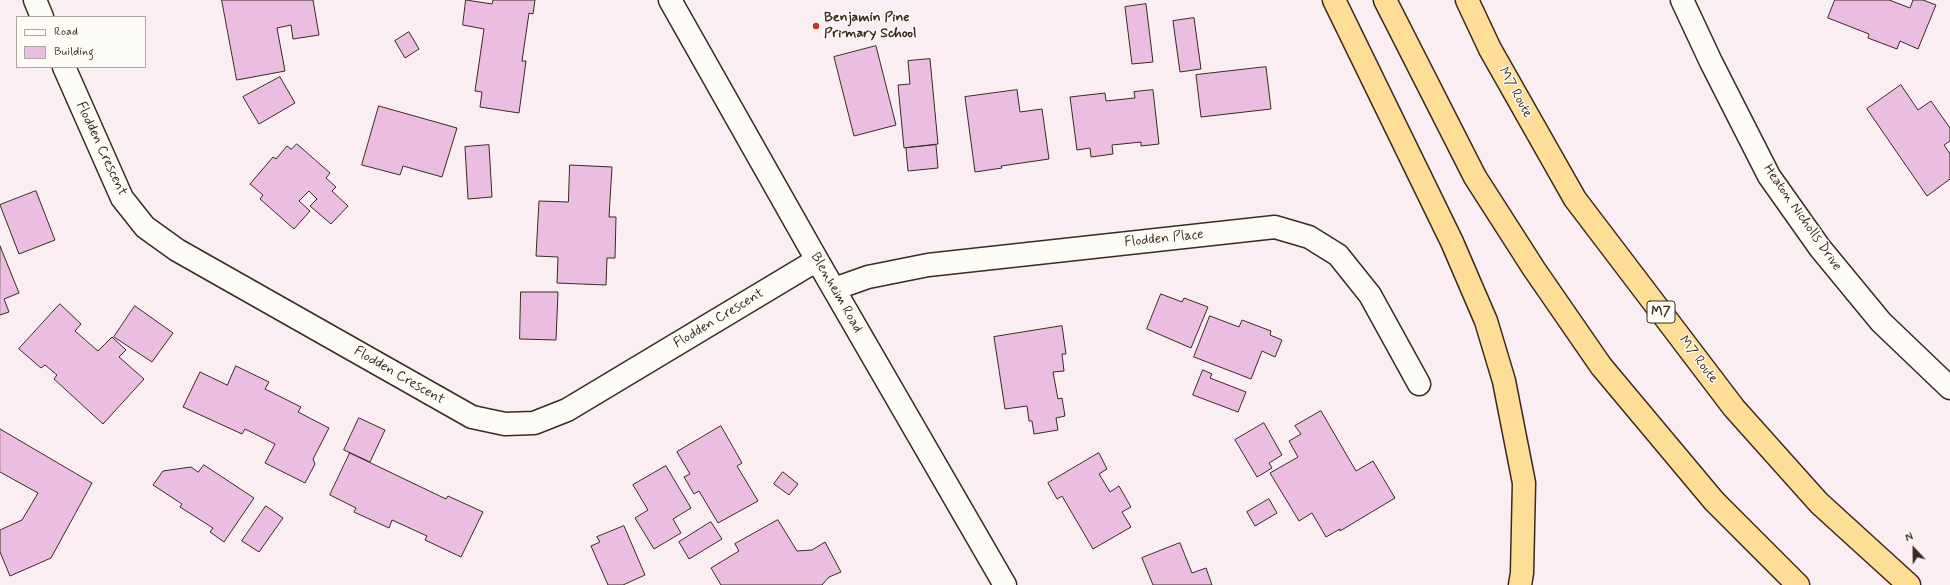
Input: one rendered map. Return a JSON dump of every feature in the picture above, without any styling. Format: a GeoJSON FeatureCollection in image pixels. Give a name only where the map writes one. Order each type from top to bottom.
{"type":"FeatureCollection","features":[{"type":"Feature","properties":{"kind":"highway"},"geometry":{"type":"LineString","coordinates":[[1334,0],[1452,242],[1486,321],[1504,381],[1524,483],[1520,585]]}},
{"type":"Feature","properties":{"kind":"highway"},"geometry":{"type":"LineString","coordinates":[[1385,0],[1476,178],[1534,269],[1601,366],[1714,501],[1798,585]]}},
{"type":"Feature","properties":{"kind":"highway","name":"M7 Route"},"geometry":{"type":"LineString","coordinates":[[1467,0],[1490,49],[1575,199],[1734,408],[1819,503],[1909,585]]}},
{"type":"Feature","properties":{"kind":"street"},"geometry":{"type":"LineString","coordinates":[[35,0],[42,16]]}},
{"type":"Feature","properties":{"kind":"street","name":"Blenheim Road"},"geometry":{"type":"LineString","coordinates":[[670,0],[817,260],[1006,585]]}},
{"type":"Feature","properties":{"kind":"street","name":"Heaton Nicholls Drive"},"geometry":{"type":"LineString","coordinates":[[1682,0],[1711,62],[1769,176],[1820,248],[1880,322],[1950,388]]}},
{"type":"Feature","properties":{"kind":"street","name":"Flodden Crescent"},"geometry":{"type":"LineString","coordinates":[[64,68],[122,198],[145,226],[177,250],[472,418],[504,424],[534,423],[567,410],[817,260]]}},
{"type":"Feature","properties":{"kind":"street","name":"Flodden Place"},"geometry":{"type":"LineString","coordinates":[[834,289],[868,277],[928,265],[1274,227],[1309,237],[1338,255],[1370,295],[1419,384]]}},
{"type":"Feature","properties":{"kind":"building"},"geometry":{"type":"Polygon","coordinates":[[[222,0],[313,0],[319,35],[293,39],[291,25],[277,28],[285,71],[237,80],[222,0]]]}},
{"type":"Feature","properties":{"kind":"building"},"geometry":{"type":"Polygon","coordinates":[[[466,0],[492,4],[493,0],[535,0],[533,14],[529,13],[522,61],[526,61],[519,113],[480,107],[482,92],[475,91],[484,29],[463,25],[466,0]]]}},
{"type":"Feature","properties":{"kind":"building"},"geometry":{"type":"Polygon","coordinates":[[[1835,0],[1889,0],[1910,8],[1913,0],[1923,0],[1936,5],[1918,49],[1900,41],[1897,49],[1868,38],[1869,34],[1828,18],[1835,0]]]}},
{"type":"Feature","properties":{"kind":"building"},"geometry":{"type":"Polygon","coordinates":[[[1146,4],[1153,62],[1132,64],[1125,7],[1146,4]]]}},
{"type":"Feature","properties":{"kind":"building"},"geometry":{"type":"Polygon","coordinates":[[[1194,18],[1201,69],[1180,72],[1173,21],[1194,18]]]}},
{"type":"Feature","properties":{"kind":"building"},"geometry":{"type":"Polygon","coordinates":[[[409,32],[419,49],[405,58],[395,41],[409,32]]]}},
{"type":"Feature","properties":{"kind":"building"},"geometry":{"type":"Polygon","coordinates":[[[876,46],[896,125],[854,136],[834,57],[876,46]]]}},
{"type":"Feature","properties":{"kind":"building"},"geometry":{"type":"Polygon","coordinates":[[[930,59],[938,144],[904,148],[898,85],[910,84],[908,61],[930,59]]]}},
{"type":"Feature","properties":{"kind":"building"},"geometry":{"type":"Polygon","coordinates":[[[1266,67],[1271,109],[1201,117],[1196,75],[1266,67]]]}},
{"type":"Feature","properties":{"kind":"building"},"geometry":{"type":"Polygon","coordinates":[[[280,77],[295,103],[259,124],[243,97],[280,77]]]}},
{"type":"Feature","properties":{"kind":"building"},"geometry":{"type":"Polygon","coordinates":[[[1901,85],[1918,110],[1931,101],[1950,128],[1950,141],[1944,145],[1950,154],[1950,179],[1927,196],[1867,109],[1901,85]]]}},
{"type":"Feature","properties":{"kind":"building"},"geometry":{"type":"Polygon","coordinates":[[[1017,90],[1020,112],[1042,109],[1049,159],[1001,166],[1002,168],[975,172],[965,97],[1017,90]]]}},
{"type":"Feature","properties":{"kind":"building"},"geometry":{"type":"Polygon","coordinates":[[[1153,90],[1159,144],[1141,146],[1141,142],[1112,145],[1113,154],[1091,157],[1090,148],[1077,150],[1070,97],[1105,93],[1106,101],[1135,98],[1134,92],[1153,90]]]}},
{"type":"Feature","properties":{"kind":"building"},"geometry":{"type":"Polygon","coordinates":[[[379,106],[457,128],[442,177],[403,166],[400,175],[362,165],[379,106]]]}},
{"type":"Feature","properties":{"kind":"building"},"geometry":{"type":"Polygon","coordinates":[[[297,144],[330,173],[326,178],[336,187],[332,191],[348,206],[331,224],[310,206],[317,199],[309,191],[299,201],[310,211],[294,229],[260,199],[263,195],[250,184],[273,157],[276,159],[287,146],[291,149],[297,144]]]}},
{"type":"Feature","properties":{"kind":"building"},"geometry":{"type":"Polygon","coordinates":[[[489,145],[492,197],[468,199],[465,147],[489,145]]]}},
{"type":"Feature","properties":{"kind":"building"},"geometry":{"type":"Polygon","coordinates":[[[936,145],[938,168],[908,171],[906,148],[936,145]]]}},
{"type":"Feature","properties":{"kind":"building"},"geometry":{"type":"Polygon","coordinates":[[[570,165],[612,167],[609,217],[616,217],[615,258],[607,258],[606,285],[557,283],[558,257],[536,256],[539,201],[568,202],[570,165]]]}},
{"type":"Feature","properties":{"kind":"building"},"geometry":{"type":"Polygon","coordinates":[[[36,191],[55,240],[19,254],[0,205],[36,191]]]}},
{"type":"Feature","properties":{"kind":"building"},"geometry":{"type":"Polygon","coordinates":[[[0,246],[19,293],[4,299],[9,312],[0,315],[0,246]]]}},
{"type":"Feature","properties":{"kind":"building"},"geometry":{"type":"Polygon","coordinates":[[[521,292],[558,292],[556,340],[520,339],[521,292]]]}},
{"type":"Feature","properties":{"kind":"building"},"geometry":{"type":"Polygon","coordinates":[[[1161,294],[1182,302],[1184,298],[1208,307],[1191,348],[1147,329],[1161,294]]]}},
{"type":"Feature","properties":{"kind":"building"},"geometry":{"type":"Polygon","coordinates":[[[60,304],[81,324],[75,331],[98,351],[112,337],[126,350],[119,357],[144,379],[103,424],[54,379],[57,375],[45,365],[41,368],[19,349],[60,304]]]}},
{"type":"Feature","properties":{"kind":"building"},"geometry":{"type":"Polygon","coordinates":[[[135,306],[173,333],[152,362],[114,337],[135,306]]]}},
{"type":"Feature","properties":{"kind":"building"},"geometry":{"type":"Polygon","coordinates":[[[1210,316],[1239,327],[1242,320],[1271,331],[1270,335],[1282,340],[1275,357],[1262,351],[1251,379],[1194,357],[1210,316]]]}},
{"type":"Feature","properties":{"kind":"building"},"geometry":{"type":"Polygon","coordinates":[[[1062,326],[1066,354],[1062,354],[1064,371],[1053,372],[1058,399],[1062,398],[1065,416],[1056,418],[1058,430],[1034,434],[1032,421],[1029,421],[1027,406],[1005,409],[994,337],[1062,326]]]}},
{"type":"Feature","properties":{"kind":"building"},"geometry":{"type":"Polygon","coordinates":[[[236,366],[269,382],[265,389],[301,407],[298,412],[329,428],[313,459],[315,464],[305,483],[265,463],[275,444],[245,429],[242,434],[183,407],[200,372],[227,385],[236,366]]]}},
{"type":"Feature","properties":{"kind":"building"},"geometry":{"type":"Polygon","coordinates":[[[1203,370],[1212,374],[1210,378],[1246,392],[1238,412],[1193,395],[1203,370]]]}},
{"type":"Feature","properties":{"kind":"building"},"geometry":{"type":"Polygon","coordinates":[[[1321,411],[1356,471],[1373,461],[1395,498],[1340,531],[1340,529],[1326,537],[1312,513],[1299,521],[1270,473],[1298,457],[1289,441],[1301,434],[1295,426],[1321,411]]]}},
{"type":"Feature","properties":{"kind":"building"},"geometry":{"type":"Polygon","coordinates":[[[359,418],[385,430],[370,462],[344,450],[359,418]]]}},
{"type":"Feature","properties":{"kind":"building"},"geometry":{"type":"Polygon","coordinates":[[[1264,423],[1282,455],[1269,463],[1272,468],[1257,477],[1235,440],[1264,423]]]}},
{"type":"Feature","properties":{"kind":"building"},"geometry":{"type":"Polygon","coordinates":[[[721,426],[742,463],[737,466],[758,501],[718,523],[699,491],[694,494],[684,477],[690,474],[677,452],[721,426]]]}},
{"type":"Feature","properties":{"kind":"building"},"geometry":{"type":"Polygon","coordinates":[[[0,429],[92,483],[51,558],[10,576],[0,552],[0,530],[22,520],[38,493],[0,472],[0,429]]]}},
{"type":"Feature","properties":{"kind":"building"},"geometry":{"type":"Polygon","coordinates":[[[350,453],[446,499],[448,496],[483,512],[461,557],[425,540],[427,536],[392,520],[389,528],[354,512],[356,508],[330,495],[350,453]]]}},
{"type":"Feature","properties":{"kind":"building"},"geometry":{"type":"Polygon","coordinates":[[[1099,453],[1107,469],[1099,474],[1110,492],[1119,486],[1131,507],[1122,512],[1131,527],[1093,549],[1062,496],[1057,499],[1048,483],[1099,453]]]}},
{"type":"Feature","properties":{"kind":"building"},"geometry":{"type":"Polygon","coordinates":[[[204,465],[254,498],[224,542],[210,532],[213,528],[180,507],[182,504],[153,485],[163,471],[191,467],[198,472],[204,465]]]}},
{"type":"Feature","properties":{"kind":"building"},"geometry":{"type":"Polygon","coordinates":[[[666,466],[691,508],[673,519],[681,533],[654,549],[635,518],[648,510],[633,485],[666,466]]]}},
{"type":"Feature","properties":{"kind":"building"},"geometry":{"type":"Polygon","coordinates":[[[783,472],[798,484],[789,495],[774,484],[783,472]]]}},
{"type":"Feature","properties":{"kind":"building"},"geometry":{"type":"Polygon","coordinates":[[[1269,499],[1277,513],[1255,526],[1247,512],[1269,499]]]}},
{"type":"Feature","properties":{"kind":"building"},"geometry":{"type":"Polygon","coordinates":[[[266,506],[283,518],[259,552],[242,541],[266,506]]]}},
{"type":"Feature","properties":{"kind":"building"},"geometry":{"type":"Polygon","coordinates":[[[778,520],[797,551],[812,550],[825,542],[841,572],[829,577],[822,585],[721,585],[711,568],[739,551],[735,544],[778,520]]]}},
{"type":"Feature","properties":{"kind":"building"},"geometry":{"type":"Polygon","coordinates":[[[711,522],[722,539],[689,559],[679,542],[711,522]]]}},
{"type":"Feature","properties":{"kind":"building"},"geometry":{"type":"Polygon","coordinates":[[[624,526],[645,575],[623,585],[608,585],[591,546],[600,542],[597,537],[624,526]]]}},
{"type":"Feature","properties":{"kind":"building"},"geometry":{"type":"Polygon","coordinates":[[[1180,543],[1192,573],[1206,568],[1212,585],[1153,585],[1142,558],[1180,543]]]}},
{"type":"Feature","properties":{"kind":"place","name":"Benjamin Pine Primary School"},"geometry":{"type":"Point","coordinates":[816,26]}}]}
